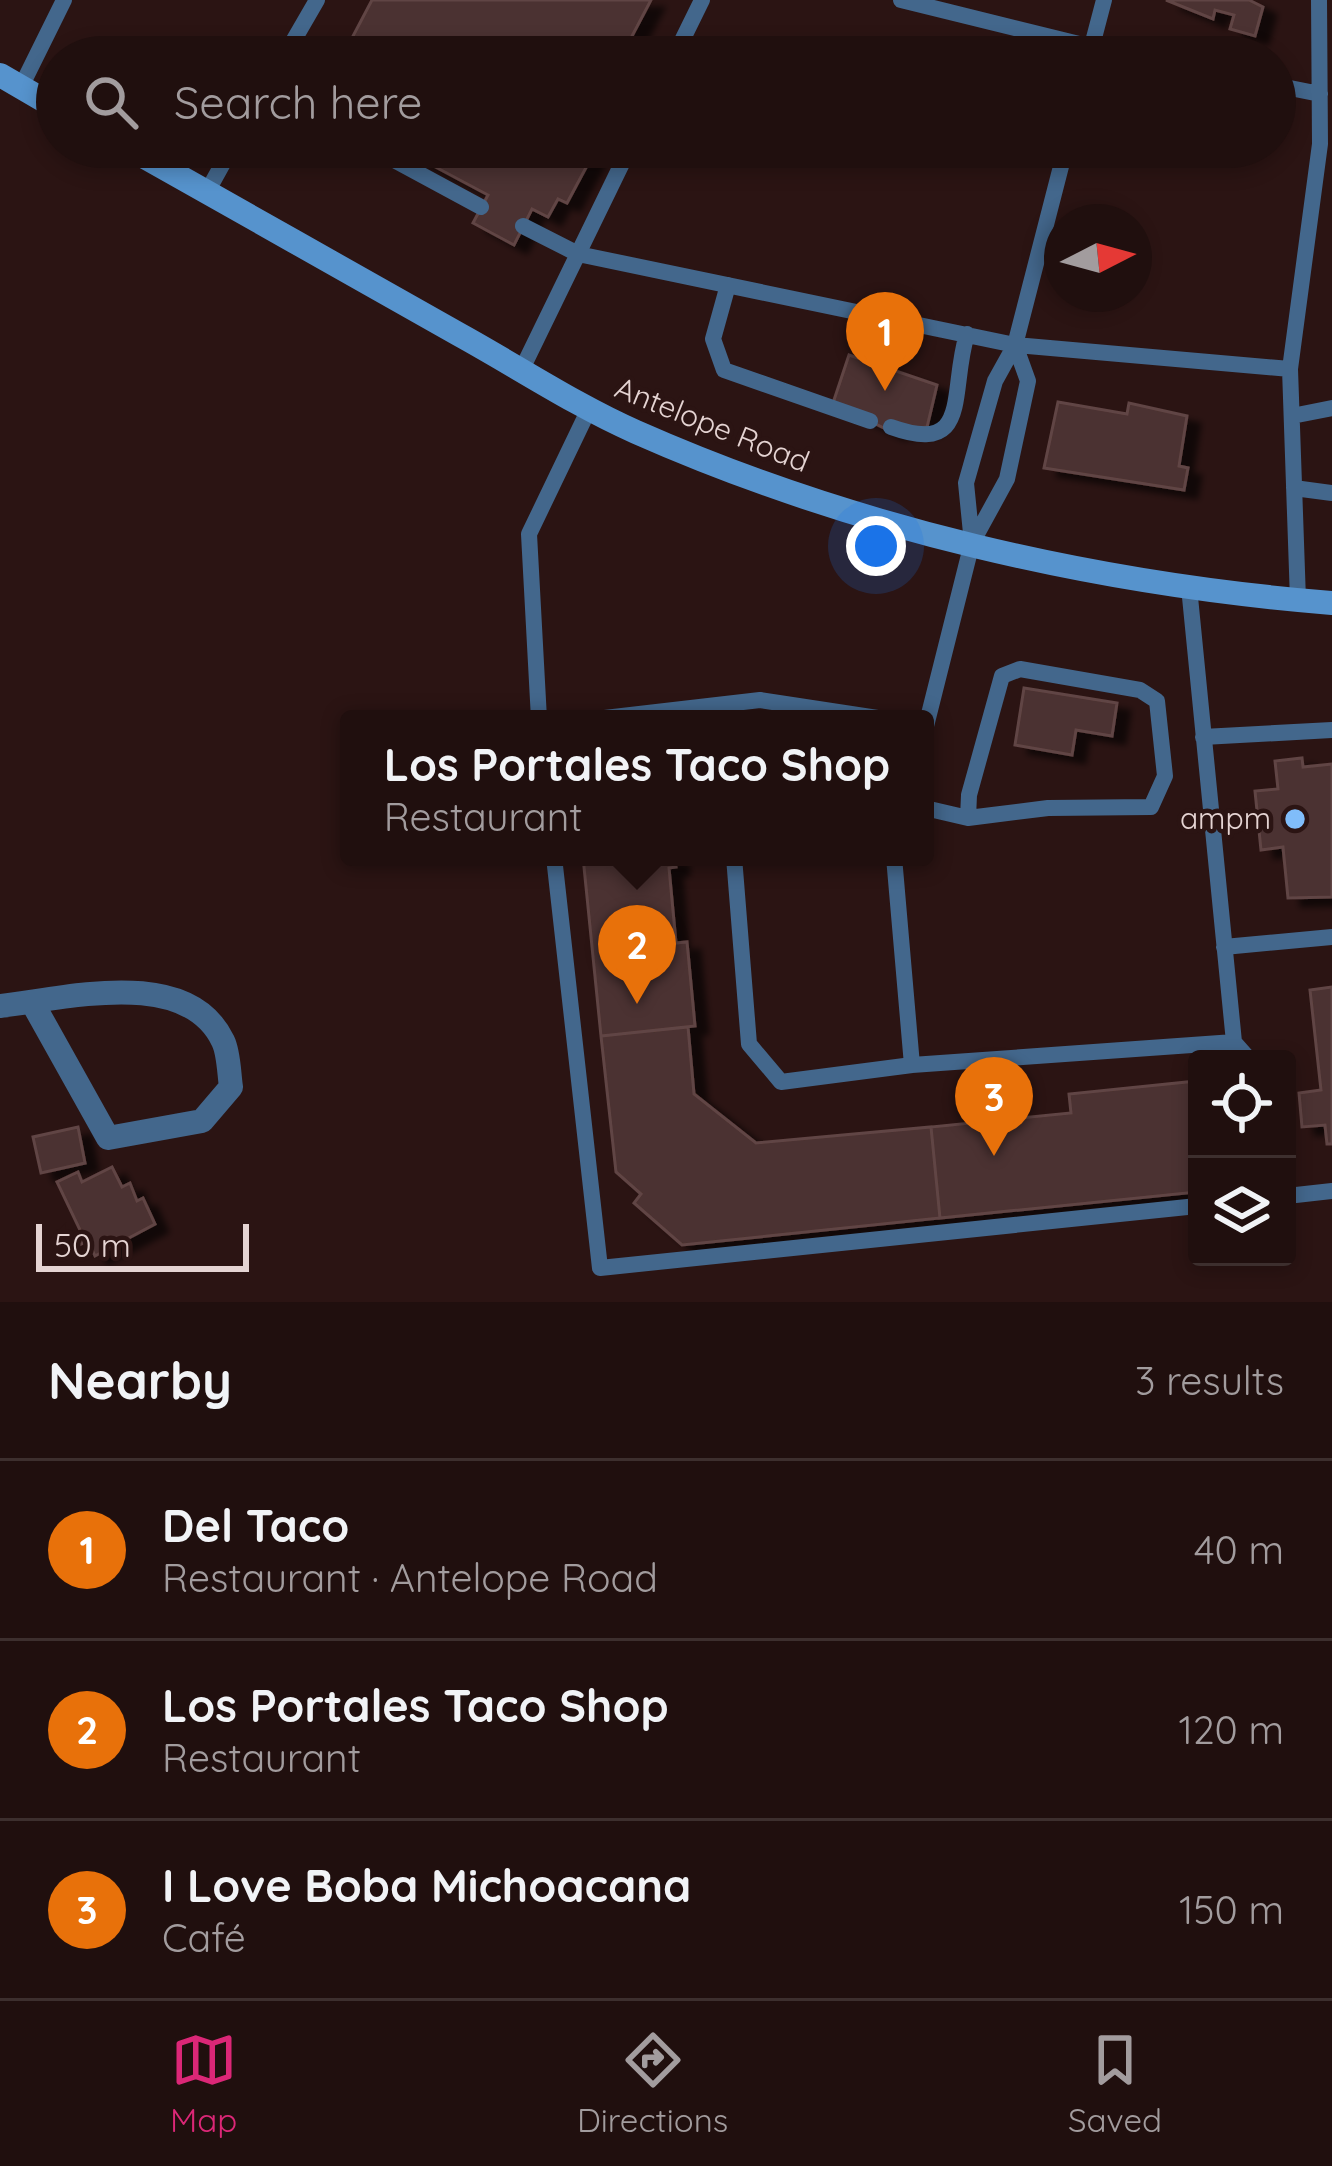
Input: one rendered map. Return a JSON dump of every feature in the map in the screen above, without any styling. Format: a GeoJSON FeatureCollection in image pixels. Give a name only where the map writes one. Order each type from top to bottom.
{"type":"FeatureCollection","features":[{"type":"Feature","properties":{"kind":"main road","name":"Antelope Road"},"geometry":{"type":"LineString","coordinates":[[164,168],[631,430],[749,478],[878,521],[972,543],[1189,587],[1332,603]]}},
{"type":"Feature","properties":{"kind":"street"},"geometry":{"type":"LineString","coordinates":[[0,1006],[133,989],[191,1006],[224,1041],[231,1087],[202,1121],[108,1138],[32,1002]]}},
{"type":"Feature","properties":{"kind":"lane"},"geometry":{"type":"LineString","coordinates":[[40,36],[64,0]]}},
{"type":"Feature","properties":{"kind":"lane"},"geometry":{"type":"LineString","coordinates":[[296,36],[317,0]]}},
{"type":"Feature","properties":{"kind":"lane"},"geometry":{"type":"LineString","coordinates":[[684,36],[702,0]]}},
{"type":"Feature","properties":{"kind":"lane"},"geometry":{"type":"LineString","coordinates":[[901,0],[1029,36]]}},
{"type":"Feature","properties":{"kind":"lane"},"geometry":{"type":"LineString","coordinates":[[1094,36],[1104,0]]}},
{"type":"Feature","properties":{"kind":"lane"},"geometry":{"type":"LineString","coordinates":[[1298,600],[1290,369],[1320,144],[1318,0]]}},
{"type":"Feature","properties":{"kind":"lane"},"geometry":{"type":"LineString","coordinates":[[10,81],[36,42]]}},
{"type":"Feature","properties":{"kind":"lane"},"geometry":{"type":"LineString","coordinates":[[1296,90],[1320,94]]}},
{"type":"Feature","properties":{"kind":"lane"},"geometry":{"type":"LineString","coordinates":[[207,192],[220,168]]}},
{"type":"Feature","properties":{"kind":"lane"},"geometry":{"type":"LineString","coordinates":[[409,168],[482,207]]}},
{"type":"Feature","properties":{"kind":"lane"},"geometry":{"type":"LineString","coordinates":[[522,369],[620,168]]}},
{"type":"Feature","properties":{"kind":"lane"},"geometry":{"type":"LineString","coordinates":[[972,543],[966,483],[994,381],[1015,344],[1061,168]]}},
{"type":"Feature","properties":{"kind":"lane"},"geometry":{"type":"LineString","coordinates":[[523,226],[578,254],[1015,344],[1290,369]]}},
{"type":"Feature","properties":{"kind":"lane"},"geometry":{"type":"LineString","coordinates":[[728,285],[712,339],[724,370],[870,421]]}},
{"type":"Feature","properties":{"kind":"lane"},"geometry":{"type":"LineString","coordinates":[[891,427],[923,439],[939,434],[952,420],[955,374],[967,334]]}},
{"type":"Feature","properties":{"kind":"lane"},"geometry":{"type":"LineString","coordinates":[[929,710],[972,543],[1007,479],[1028,381],[1015,344]]}},
{"type":"Feature","properties":{"kind":"lane"},"geometry":{"type":"LineString","coordinates":[[538,710],[529,534],[590,407]]}},
{"type":"Feature","properties":{"kind":"lane"},"geometry":{"type":"LineString","coordinates":[[1292,416],[1332,407]]}},
{"type":"Feature","properties":{"kind":"lane"},"geometry":{"type":"LineString","coordinates":[[1294,488],[1332,493]]}},
{"type":"Feature","properties":{"kind":"lane"},"geometry":{"type":"LineString","coordinates":[[1189,587],[1234,1042],[1241,1050]]}},
{"type":"Feature","properties":{"kind":"lane"},"geometry":{"type":"LineString","coordinates":[[934,810],[968,818],[1048,808],[1151,806],[1162,794],[1165,776],[1157,701],[1140,690],[1020,669],[1002,676],[968,818]]}},
{"type":"Feature","properties":{"kind":"lane"},"geometry":{"type":"LineString","coordinates":[[728,710],[760,700],[825,710]]}},
{"type":"Feature","properties":{"kind":"lane"},"geometry":{"type":"LineString","coordinates":[[1203,736],[1332,730]]}},
{"type":"Feature","properties":{"kind":"lane"},"geometry":{"type":"LineString","coordinates":[[555,866],[600,1268],[1188,1206]]}},
{"type":"Feature","properties":{"kind":"lane"},"geometry":{"type":"LineString","coordinates":[[735,866],[748,1044],[781,1082],[912,1065],[1234,1042]]}},
{"type":"Feature","properties":{"kind":"lane"},"geometry":{"type":"LineString","coordinates":[[895,866],[912,1065]]}},
{"type":"Feature","properties":{"kind":"lane"},"geometry":{"type":"LineString","coordinates":[[1224,947],[1332,938]]}},
{"type":"Feature","properties":{"kind":"lane"},"geometry":{"type":"LineString","coordinates":[[1296,1195],[1332,1191]]}},
{"type":"Feature","properties":{"kind":"building"},"geometry":{"type":"Polygon","coordinates":[[[372,0],[651,0],[632,36],[353,36],[372,0]]]}},
{"type":"Feature","properties":{"kind":"building"},"geometry":{"type":"Polygon","coordinates":[[[1166,0],[1249,0],[1263,7],[1255,36],[1230,29],[1234,15],[1215,10],[1213,19],[1166,0]]]}},
{"type":"Feature","properties":{"kind":"building"},"geometry":{"type":"Polygon","coordinates":[[[437,168],[586,168],[567,203],[558,199],[548,217],[532,209],[514,245],[473,223],[488,195],[437,168]]]}},
{"type":"Feature","properties":{"kind":"building"},"geometry":{"type":"Polygon","coordinates":[[[849,355],[937,385],[927,427],[890,431],[833,403],[849,355]]]}},
{"type":"Feature","properties":{"kind":"building"},"geometry":{"type":"Polygon","coordinates":[[[1058,402],[1127,414],[1129,403],[1187,416],[1179,466],[1188,468],[1184,490],[1044,468],[1058,402]]]}},
{"type":"Feature","properties":{"kind":"building"},"geometry":{"type":"Polygon","coordinates":[[[1024,688],[1117,703],[1112,736],[1076,730],[1072,755],[1015,745],[1024,688]]]}},
{"type":"Feature","properties":{"kind":"building","name":"ampm"},"geometry":{"type":"Polygon","coordinates":[[[1302,758],[1303,767],[1332,764],[1332,897],[1288,898],[1283,847],[1261,850],[1255,791],[1278,789],[1275,761],[1302,758]]]}},
{"type":"Feature","properties":{"kind":"building"},"geometry":{"type":"Polygon","coordinates":[[[584,866],[676,866],[669,868],[676,943],[687,942],[695,1026],[601,1036],[584,866]]]}},
{"type":"Feature","properties":{"kind":"building"},"geometry":{"type":"Polygon","coordinates":[[[1332,987],[1332,1144],[1327,1144],[1325,1125],[1302,1127],[1299,1093],[1321,1090],[1310,990],[1332,987]]]}},
{"type":"Feature","properties":{"kind":"building"},"geometry":{"type":"Polygon","coordinates":[[[688,1027],[694,1094],[756,1143],[931,1127],[940,1218],[682,1245],[634,1203],[641,1194],[616,1172],[601,1036],[688,1027]]]}},
{"type":"Feature","properties":{"kind":"building"},"geometry":{"type":"Polygon","coordinates":[[[1188,1082],[1188,1193],[940,1218],[931,1127],[1071,1113],[1069,1094],[1188,1082]]]}},
{"type":"Feature","properties":{"kind":"building"},"geometry":{"type":"Polygon","coordinates":[[[78,1127],[85,1163],[41,1173],[33,1137],[78,1127]]]}},
{"type":"Feature","properties":{"kind":"building"},"geometry":{"type":"Polygon","coordinates":[[[112,1167],[122,1187],[130,1183],[137,1201],[143,1198],[155,1224],[95,1256],[88,1241],[77,1246],[73,1236],[81,1232],[57,1182],[78,1172],[82,1182],[112,1167]]]}},
{"type":"Feature","properties":{"kind":"place","name":"Del Taco"},"geometry":{"type":"Point","coordinates":[885,391]}},
{"type":"Feature","properties":{"kind":"place","name":"ampm"},"geometry":{"type":"Point","coordinates":[1295,819]}},
{"type":"Feature","properties":{"kind":"place","name":"Los Portales Taco Shop"},"geometry":{"type":"Point","coordinates":[637,1004]}},
{"type":"Feature","properties":{"kind":"place","name":"I Love Boba Michoacana"},"geometry":{"type":"Point","coordinates":[994,1156]}}]}
